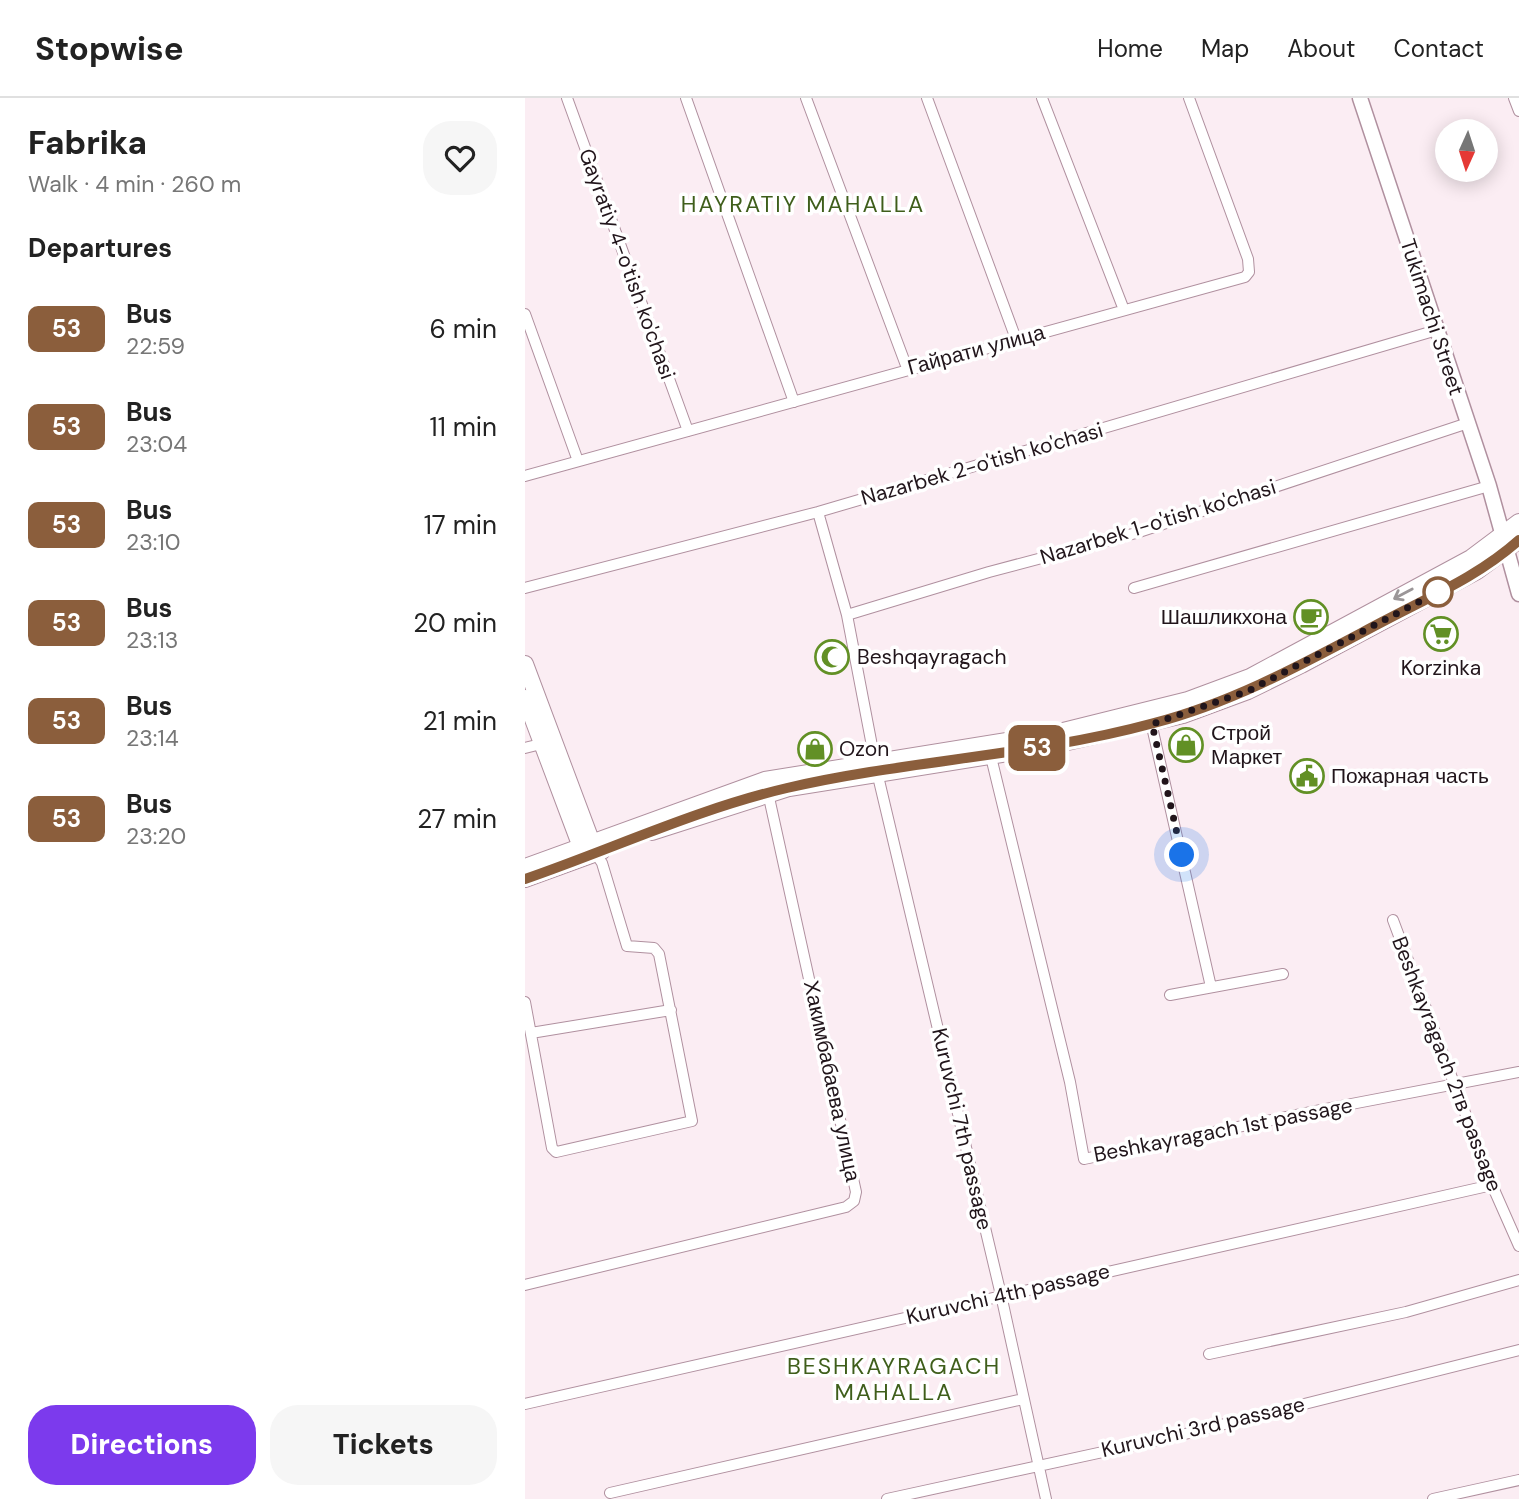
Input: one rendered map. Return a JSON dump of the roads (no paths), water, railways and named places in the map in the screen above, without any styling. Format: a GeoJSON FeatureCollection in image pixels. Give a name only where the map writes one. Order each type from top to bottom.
{"type":"FeatureCollection","features":[{"type":"Feature","properties":{"kind":"main road","name":"Tukimachi Street"},"geometry":{"type":"LineString","coordinates":[[1360,98],[1489,486],[1514,544],[1519,593]]}},
{"type":"Feature","properties":{"kind":"main road"},"geometry":{"type":"LineString","coordinates":[[525,879],[590,848],[765,780],[876,766],[991,757],[1150,718],[1250,677],[1471,558],[1514,544],[1519,522]]}},
{"type":"Feature","properties":{"kind":"main road"},"geometry":{"type":"LineString","coordinates":[[525,664],[548,742],[590,848]]}},
{"type":"Feature","properties":{"kind":"main road"},"geometry":{"type":"LineString","coordinates":[[525,698],[548,742]]}},
{"type":"Feature","properties":{"kind":"main road"},"geometry":{"type":"LineString","coordinates":[[525,867],[768,793],[876,766],[1150,718]]}},
{"type":"Feature","properties":{"kind":"street","name":"Gayratiy 4-o'tish ko'chasi"},"geometry":{"type":"LineString","coordinates":[[567,98],[688,431]]}},
{"type":"Feature","properties":{"kind":"street"},"geometry":{"type":"LineString","coordinates":[[685,98],[794,402]]}},
{"type":"Feature","properties":{"kind":"street"},"geometry":{"type":"LineString","coordinates":[[806,98],[907,368]]}},
{"type":"Feature","properties":{"kind":"street"},"geometry":{"type":"LineString","coordinates":[[926,98],[1016,339]]}},
{"type":"Feature","properties":{"kind":"street"},"geometry":{"type":"LineString","coordinates":[[1042,98],[1124,310]]}},
{"type":"Feature","properties":{"kind":"street","name":"Гайрати улица"},"geometry":{"type":"LineString","coordinates":[[525,476],[907,368],[1245,277],[1249,272],[1248,260],[1189,98]]}},
{"type":"Feature","properties":{"kind":"street"},"geometry":{"type":"LineString","coordinates":[[1514,98],[1519,111]]}},
{"type":"Feature","properties":{"kind":"street"},"geometry":{"type":"LineString","coordinates":[[525,314],[578,461]]}},
{"type":"Feature","properties":{"kind":"street","name":"Nazarbek 2-o'tish ko'chasi"},"geometry":{"type":"LineString","coordinates":[[525,588],[818,512],[1437,330]]}},
{"type":"Feature","properties":{"kind":"street","name":"Nazarbek 1-o'tish ko'chasi"},"geometry":{"type":"LineString","coordinates":[[847,615],[989,572],[1136,533],[1468,423]]}},
{"type":"Feature","properties":{"kind":"street"},"geometry":{"type":"LineString","coordinates":[[1134,588],[1489,486]]}},
{"type":"Feature","properties":{"kind":"street","name":"Kuruvchi 7th passage"},"geometry":{"type":"LineString","coordinates":[[818,512],[847,615],[876,766],[1001,1295],[1046,1499]]}},
{"type":"Feature","properties":{"kind":"street"},"geometry":{"type":"LineString","coordinates":[[1150,718],[1212,987]]}},
{"type":"Feature","properties":{"kind":"street"},"geometry":{"type":"LineString","coordinates":[[525,748],[548,742]]}},
{"type":"Feature","properties":{"kind":"street","name":"Beshkayragach 1st passage"},"geometry":{"type":"LineString","coordinates":[[991,757],[1070,1082],[1084,1159],[1519,1072]]}},
{"type":"Feature","properties":{"kind":"street","name":"Хакимбабаева улица"},"geometry":{"type":"LineString","coordinates":[[525,1285],[846,1207],[853,1201],[856,1192],[768,793]]}},
{"type":"Feature","properties":{"kind":"street"},"geometry":{"type":"LineString","coordinates":[[525,1002],[552,1148],[561,1153],[692,1121],[657,950],[627,946],[602,863],[590,848]]}},
{"type":"Feature","properties":{"kind":"street","name":"Beshkayragach 2тв passage"},"geometry":{"type":"LineString","coordinates":[[1393,920],[1492,1185],[1519,1246]]}},
{"type":"Feature","properties":{"kind":"street"},"geometry":{"type":"LineString","coordinates":[[1170,995],[1283,974]]}},
{"type":"Feature","properties":{"kind":"street"},"geometry":{"type":"LineString","coordinates":[[531,1033],[671,1010]]}},
{"type":"Feature","properties":{"kind":"street","name":"Kuruvchi 4th passage"},"geometry":{"type":"LineString","coordinates":[[525,1404],[1492,1185]]}},
{"type":"Feature","properties":{"kind":"street"},"geometry":{"type":"LineString","coordinates":[[1209,1354],[1406,1312],[1519,1280]]}},
{"type":"Feature","properties":{"kind":"street","name":"Kuruvchi 3rd passage"},"geometry":{"type":"LineString","coordinates":[[887,1499],[1181,1435],[1519,1350]]}},
{"type":"Feature","properties":{"kind":"street"},"geometry":{"type":"LineString","coordinates":[[610,1493],[1023,1399]]}},
{"type":"Feature","properties":{"kind":"street"},"geometry":{"type":"LineString","coordinates":[[1433,1499],[1519,1480]]}},
{"type":"Feature","properties":{"kind":"place","name":"Шашликхона"},"geometry":{"type":"Point","coordinates":[1311,617]}},
{"type":"Feature","properties":{"kind":"place","name":"Korzinka"},"geometry":{"type":"Point","coordinates":[1441,634]}},
{"type":"Feature","properties":{"kind":"place","name":"Beshqayragach"},"geometry":{"type":"Point","coordinates":[832,657]}},
{"type":"Feature","properties":{"kind":"place","name":"Строй Маркет"},"geometry":{"type":"Point","coordinates":[1186,745]}},
{"type":"Feature","properties":{"kind":"place","name":"Ozon"},"geometry":{"type":"Point","coordinates":[815,749]}},
{"type":"Feature","properties":{"kind":"place","name":"Пожарная часть"},"geometry":{"type":"Point","coordinates":[1307,776]}},
{"type":"Feature","properties":{"kind":"district","name":"HAYRATIY MAHALLA"},"geometry":{"type":"Point","coordinates":[803,204]}},
{"type":"Feature","properties":{"kind":"district","name":"BESHKAYRAGACH MAHALLA"},"geometry":{"type":"Point","coordinates":[894,1379]}}]}
